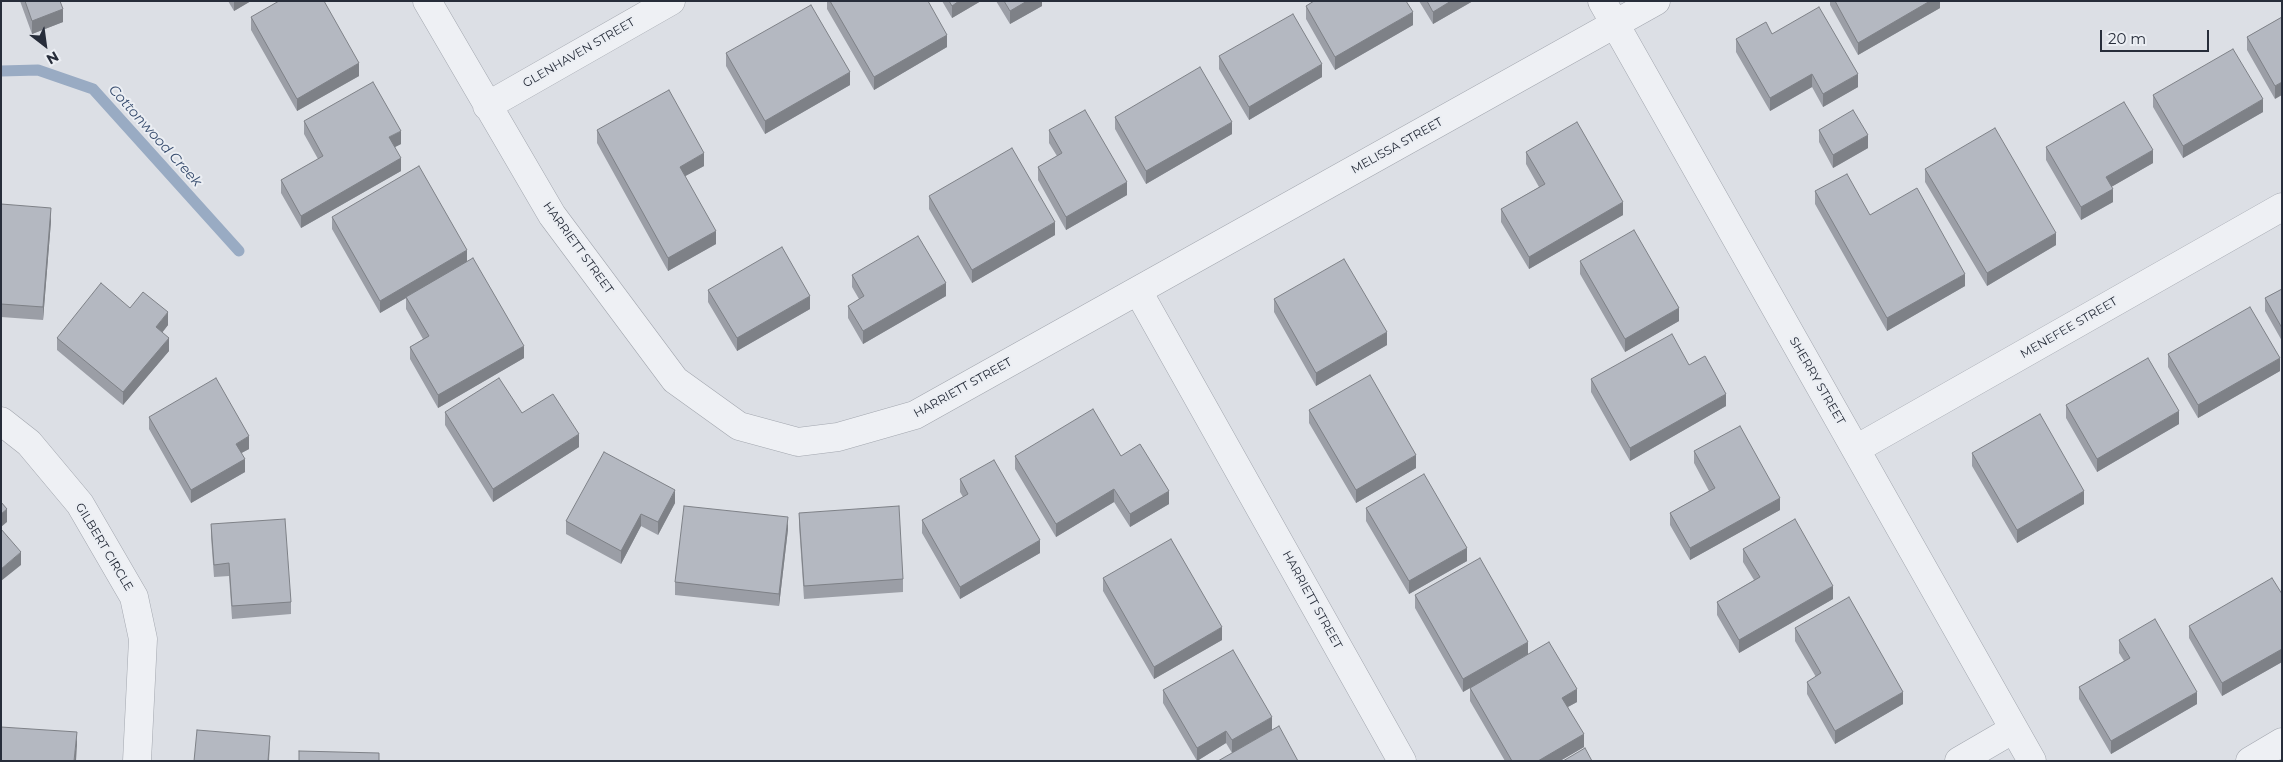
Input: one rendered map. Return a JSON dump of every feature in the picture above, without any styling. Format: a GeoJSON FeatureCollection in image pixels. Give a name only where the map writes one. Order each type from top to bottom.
{"type":"FeatureCollection","features":[{"type":"Feature","properties":{"kind":"street","name":"HARRIETT STREET"},"geometry":{"type":"LineString","coordinates":[[427,1],[552,215],[675,380],[739,426],[798,442],[838,437],[915,415],[1138,291],[1402,761]]}},
{"type":"Feature","properties":{"kind":"street","name":"GLENHAVEN STREET"},"geometry":{"type":"LineString","coordinates":[[487,106],[671,1]]}},
{"type":"Feature","properties":{"kind":"street","name":"MELISSA STREET"},"geometry":{"type":"LineString","coordinates":[[1138,291],[1609,13],[1656,1]]}},
{"type":"Feature","properties":{"kind":"street","name":"SHERRY STREET"},"geometry":{"type":"LineString","coordinates":[[1609,13],[2032,761]]}},
{"type":"Feature","properties":{"kind":"street","name":"MENEFEE STREET"},"geometry":{"type":"LineString","coordinates":[[1856,449],[2282,207]]}},
{"type":"Feature","properties":{"kind":"street","name":"GILBERT CIRCLE"},"geometry":{"type":"LineString","coordinates":[[1,421],[29,443],[80,504],[134,597],[143,639],[137,761]]}},
{"type":"Feature","properties":{"kind":"street"},"geometry":{"type":"LineString","coordinates":[[1959,761],[2014,729]]}},
{"type":"Feature","properties":{"kind":"street"},"geometry":{"type":"LineString","coordinates":[[2250,761],[2282,742]]}},
{"type":"Feature","properties":{"kind":"building"},"geometry":{"type":"Polygon","coordinates":[[[25,1],[60,1],[63,9],[32,21],[25,1]]]}},
{"type":"Feature","properties":{"kind":"building"},"geometry":{"type":"Polygon","coordinates":[[[279,1],[324,1],[359,63],[297,99],[251,17],[279,1]]]}},
{"type":"Feature","properties":{"kind":"building"},"geometry":{"type":"Polygon","coordinates":[[[830,1],[928,1],[947,35],[874,77],[830,1]]]}},
{"type":"Feature","properties":{"kind":"building"},"geometry":{"type":"Polygon","coordinates":[[[949,1],[959,1],[952,6],[949,1]]]}},
{"type":"Feature","properties":{"kind":"building"},"geometry":{"type":"Polygon","coordinates":[[[1004,1],[1027,1],[1010,11],[1004,1]]]}},
{"type":"Feature","properties":{"kind":"building"},"geometry":{"type":"Polygon","coordinates":[[[1314,1],[1406,1],[1413,12],[1335,57],[1306,6],[1314,1]]]}},
{"type":"Feature","properties":{"kind":"building"},"geometry":{"type":"Polygon","coordinates":[[[1427,1],[1451,1],[1433,12],[1427,1]]]}},
{"type":"Feature","properties":{"kind":"building"},"geometry":{"type":"Polygon","coordinates":[[[1835,1],[1930,1],[1858,43],[1835,1]]]}},
{"type":"Feature","properties":{"kind":"building"},"geometry":{"type":"Polygon","coordinates":[[[811,5],[850,72],[765,121],[726,53],[811,5]]]}},
{"type":"Feature","properties":{"kind":"building"},"geometry":{"type":"Polygon","coordinates":[[[1819,7],[1858,74],[1823,94],[1812,74],[1770,98],[1736,39],[1766,22],[1772,34],[1819,7]]]}},
{"type":"Feature","properties":{"kind":"building"},"geometry":{"type":"Polygon","coordinates":[[[1293,14],[1322,64],[1249,107],[1219,56],[1293,14]]]}},
{"type":"Feature","properties":{"kind":"building"},"geometry":{"type":"Polygon","coordinates":[[[2282,17],[2282,82],[2275,86],[2247,37],[2282,17]]]}},
{"type":"Feature","properties":{"kind":"building"},"geometry":{"type":"Polygon","coordinates":[[[2233,49],[2263,99],[2183,146],[2153,95],[2233,49]]]}},
{"type":"Feature","properties":{"kind":"building"},"geometry":{"type":"Polygon","coordinates":[[[1200,67],[1232,122],[1146,171],[1115,117],[1200,67]]]}},
{"type":"Feature","properties":{"kind":"building"},"geometry":{"type":"Polygon","coordinates":[[[373,82],[401,131],[389,137],[401,158],[301,216],[281,180],[323,156],[304,121],[373,82]]]}},
{"type":"Feature","properties":{"kind":"building"},"geometry":{"type":"Polygon","coordinates":[[[669,90],[704,153],[680,167],[716,231],[668,258],[597,130],[669,90]]]}},
{"type":"Feature","properties":{"kind":"building"},"geometry":{"type":"Polygon","coordinates":[[[2124,102],[2153,150],[2106,177],[2113,189],[2081,207],[2046,147],[2124,102]]]}},
{"type":"Feature","properties":{"kind":"building"},"geometry":{"type":"Polygon","coordinates":[[[1085,110],[1127,182],[1066,217],[1038,167],[1062,153],[1049,130],[1085,110]]]}},
{"type":"Feature","properties":{"kind":"building"},"geometry":{"type":"Polygon","coordinates":[[[1853,110],[1868,135],[1833,155],[1819,130],[1853,110]]]}},
{"type":"Feature","properties":{"kind":"building"},"geometry":{"type":"Polygon","coordinates":[[[1577,122],[1623,202],[1529,257],[1501,209],[1545,184],[1526,152],[1577,122]]]}},
{"type":"Feature","properties":{"kind":"building"},"geometry":{"type":"Polygon","coordinates":[[[1995,128],[2056,233],[1987,273],[1925,169],[1995,128]]]}},
{"type":"Feature","properties":{"kind":"building"},"geometry":{"type":"Polygon","coordinates":[[[1012,148],[1055,222],[972,270],[929,196],[1012,148]]]}},
{"type":"Feature","properties":{"kind":"building"},"geometry":{"type":"Polygon","coordinates":[[[419,166],[467,250],[380,301],[332,217],[419,166]]]}},
{"type":"Feature","properties":{"kind":"building"},"geometry":{"type":"Polygon","coordinates":[[[1847,174],[1870,215],[1917,188],[1965,274],[1887,318],[1815,191],[1847,174]]]}},
{"type":"Feature","properties":{"kind":"building"},"geometry":{"type":"Polygon","coordinates":[[[1,204],[51,208],[43,307],[1,304],[1,204]]]}},
{"type":"Feature","properties":{"kind":"building"},"geometry":{"type":"Polygon","coordinates":[[[1634,230],[1679,308],[1625,339],[1580,261],[1634,230]]]}},
{"type":"Feature","properties":{"kind":"building"},"geometry":{"type":"Polygon","coordinates":[[[918,236],[946,283],[863,331],[848,306],[864,296],[852,275],[918,236]]]}},
{"type":"Feature","properties":{"kind":"building"},"geometry":{"type":"Polygon","coordinates":[[[782,247],[810,296],[737,338],[708,290],[782,247]]]}},
{"type":"Feature","properties":{"kind":"building"},"geometry":{"type":"Polygon","coordinates":[[[473,258],[524,346],[438,395],[410,347],[429,336],[406,297],[473,258]]]}},
{"type":"Feature","properties":{"kind":"building"},"geometry":{"type":"Polygon","coordinates":[[[1344,259],[1387,332],[1316,373],[1274,299],[1344,259]]]}},
{"type":"Feature","properties":{"kind":"building"},"geometry":{"type":"Polygon","coordinates":[[[101,283],[130,308],[143,292],[168,312],[156,327],[169,338],[123,392],[57,338],[101,283]]]}},
{"type":"Feature","properties":{"kind":"building"},"geometry":{"type":"Polygon","coordinates":[[[2282,289],[2282,328],[2265,298],[2282,289]]]}},
{"type":"Feature","properties":{"kind":"building"},"geometry":{"type":"Polygon","coordinates":[[[2250,307],[2280,358],[2198,405],[2168,354],[2250,307]]]}},
{"type":"Feature","properties":{"kind":"building"},"geometry":{"type":"Polygon","coordinates":[[[1672,334],[1689,365],[1705,356],[1726,394],[1630,448],[1591,379],[1672,334]]]}},
{"type":"Feature","properties":{"kind":"building"},"geometry":{"type":"Polygon","coordinates":[[[2148,358],[2179,411],[2097,459],[2066,405],[2148,358]]]}},
{"type":"Feature","properties":{"kind":"building"},"geometry":{"type":"Polygon","coordinates":[[[1370,375],[1416,455],[1356,490],[1309,410],[1370,375]]]}},
{"type":"Feature","properties":{"kind":"building"},"geometry":{"type":"Polygon","coordinates":[[[216,378],[249,436],[236,444],[245,459],[191,490],[149,417],[216,378]]]}},
{"type":"Feature","properties":{"kind":"building"},"geometry":{"type":"Polygon","coordinates":[[[499,378],[522,413],[553,394],[579,434],[493,489],[445,412],[499,378]]]}},
{"type":"Feature","properties":{"kind":"building"},"geometry":{"type":"Polygon","coordinates":[[[1093,409],[1121,456],[1140,444],[1169,491],[1130,514],[1114,489],[1056,524],[1015,456],[1093,409]]]}},
{"type":"Feature","properties":{"kind":"building"},"geometry":{"type":"Polygon","coordinates":[[[2040,414],[2084,491],[2017,530],[1972,453],[2040,414]]]}},
{"type":"Feature","properties":{"kind":"building"},"geometry":{"type":"Polygon","coordinates":[[[1740,426],[1780,498],[1690,548],[1670,513],[1715,488],[1694,451],[1740,426]]]}},
{"type":"Feature","properties":{"kind":"building"},"geometry":{"type":"Polygon","coordinates":[[[604,452],[675,490],[658,522],[641,514],[621,551],[566,521],[604,452]]]}},
{"type":"Feature","properties":{"kind":"building"},"geometry":{"type":"Polygon","coordinates":[[[994,460],[1040,540],[960,587],[922,520],[968,494],[960,479],[994,460]]]}},
{"type":"Feature","properties":{"kind":"building"},"geometry":{"type":"Polygon","coordinates":[[[1424,474],[1467,548],[1409,581],[1366,508],[1424,474]]]}},
{"type":"Feature","properties":{"kind":"building"},"geometry":{"type":"Polygon","coordinates":[[[1,502],[7,509],[1,514],[1,502]]]}},
{"type":"Feature","properties":{"kind":"building"},"geometry":{"type":"Polygon","coordinates":[[[684,506],[788,517],[779,594],[675,582],[684,506]]]}},
{"type":"Feature","properties":{"kind":"building"},"geometry":{"type":"Polygon","coordinates":[[[899,506],[903,579],[804,586],[799,513],[899,506]]]}},
{"type":"Feature","properties":{"kind":"building"},"geometry":{"type":"Polygon","coordinates":[[[285,519],[291,602],[232,606],[229,563],[214,565],[211,524],[285,519]]]}},
{"type":"Feature","properties":{"kind":"building"},"geometry":{"type":"Polygon","coordinates":[[[1795,519],[1833,586],[1739,640],[1717,602],[1760,577],[1743,549],[1795,519]]]}},
{"type":"Feature","properties":{"kind":"building"},"geometry":{"type":"Polygon","coordinates":[[[1,529],[21,552],[1,569],[1,529]]]}},
{"type":"Feature","properties":{"kind":"building"},"geometry":{"type":"Polygon","coordinates":[[[1171,539],[1222,627],[1154,667],[1103,578],[1171,539]]]}},
{"type":"Feature","properties":{"kind":"building"},"geometry":{"type":"Polygon","coordinates":[[[1480,558],[1528,642],[1463,679],[1415,595],[1480,558]]]}},
{"type":"Feature","properties":{"kind":"building"},"geometry":{"type":"Polygon","coordinates":[[[2272,578],[2282,594],[2282,649],[2222,683],[2189,626],[2272,578]]]}},
{"type":"Feature","properties":{"kind":"building"},"geometry":{"type":"Polygon","coordinates":[[[1849,597],[1903,692],[1835,731],[1807,682],[1821,673],[1795,628],[1849,597]]]}},
{"type":"Feature","properties":{"kind":"building"},"geometry":{"type":"Polygon","coordinates":[[[2155,619],[2197,692],[2111,741],[2079,687],[2130,658],[2119,640],[2155,619]]]}},
{"type":"Feature","properties":{"kind":"building"},"geometry":{"type":"Polygon","coordinates":[[[1549,642],[1577,689],[1562,698],[1584,734],[1538,761],[1512,761],[1470,688],[1549,642]]]}},
{"type":"Feature","properties":{"kind":"building"},"geometry":{"type":"Polygon","coordinates":[[[1233,650],[1272,717],[1232,740],[1226,731],[1197,748],[1163,690],[1233,650]]]}},
{"type":"Feature","properties":{"kind":"building"},"geometry":{"type":"Polygon","coordinates":[[[1279,726],[1298,761],[1218,761],[1279,726]]]}},
{"type":"Feature","properties":{"kind":"building"},"geometry":{"type":"Polygon","coordinates":[[[1,727],[77,732],[74,761],[1,761],[1,727]]]}},
{"type":"Feature","properties":{"kind":"building"},"geometry":{"type":"Polygon","coordinates":[[[197,730],[270,736],[268,761],[194,761],[197,730]]]}},
{"type":"Feature","properties":{"kind":"building"},"geometry":{"type":"Polygon","coordinates":[[[1585,748],[1592,761],[1563,761],[1585,748]]]}},
{"type":"Feature","properties":{"kind":"building"},"geometry":{"type":"Polygon","coordinates":[[[299,751],[379,753],[379,761],[299,761],[299,751]]]}},
{"type":"Feature","properties":{"kind":"waterway","name":"Cottonwood Creek"},"geometry":{"type":"LineString","coordinates":[[1,71],[38,70],[93,89],[239,251]]}}]}
